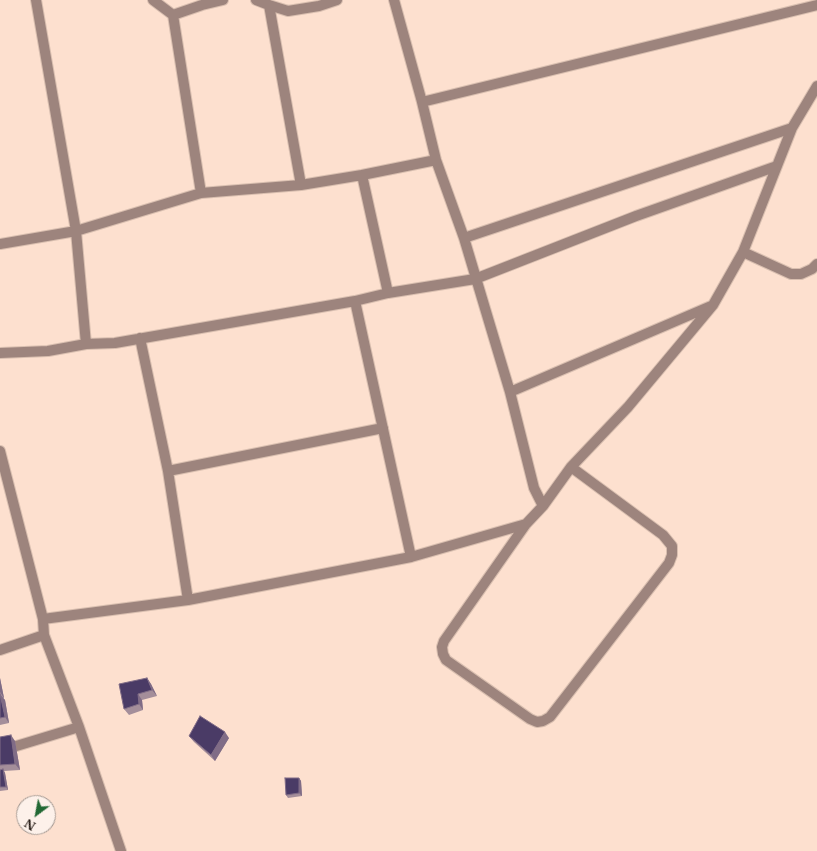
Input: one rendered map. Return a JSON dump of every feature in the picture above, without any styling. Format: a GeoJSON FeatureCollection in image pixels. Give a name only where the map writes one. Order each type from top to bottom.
{"type":"FeatureCollection","features":[{"type":"Feature","properties":{"kind":"street"},"geometry":{"type":"LineString","coordinates":[[36,0],[76,231],[86,344]]}},
{"type":"Feature","properties":{"kind":"street"},"geometry":{"type":"LineString","coordinates":[[153,0],[173,15],[201,192]]}},
{"type":"Feature","properties":{"kind":"street"},"geometry":{"type":"LineString","coordinates":[[173,15],[202,5],[223,0]]}},
{"type":"Feature","properties":{"kind":"street"},"geometry":{"type":"LineString","coordinates":[[256,0],[288,11],[319,6],[336,0]]}},
{"type":"Feature","properties":{"kind":"street"},"geometry":{"type":"LineString","coordinates":[[394,0],[436,160],[464,238],[510,392],[534,488],[543,506]]}},
{"type":"Feature","properties":{"kind":"street"},"geometry":{"type":"LineString","coordinates":[[422,102],[810,4]]}},
{"type":"Feature","properties":{"kind":"street"},"geometry":{"type":"LineString","coordinates":[[269,5],[301,185]]}},
{"type":"Feature","properties":{"kind":"street"},"geometry":{"type":"LineString","coordinates":[[571,467],[663,535],[672,546],[672,555],[669,564],[660,576],[550,717],[543,721],[537,722],[530,719],[446,660],[442,647],[444,641],[526,524],[543,506],[571,467],[628,407],[713,305],[743,252],[792,128],[817,86]]}},
{"type":"Feature","properties":{"kind":"street"},"geometry":{"type":"LineString","coordinates":[[464,238],[792,128]]}},
{"type":"Feature","properties":{"kind":"street"},"geometry":{"type":"LineString","coordinates":[[0,244],[76,231],[201,192],[301,185],[362,175],[436,160]]}},
{"type":"Feature","properties":{"kind":"street"},"geometry":{"type":"LineString","coordinates":[[0,353],[48,351],[86,344],[116,343],[355,301],[388,293],[476,279],[636,216],[777,166]]}},
{"type":"Feature","properties":{"kind":"street"},"geometry":{"type":"LineString","coordinates":[[362,175],[388,293]]}},
{"type":"Feature","properties":{"kind":"street"},"geometry":{"type":"LineString","coordinates":[[743,252],[791,274],[801,274],[812,269],[817,264]]}},
{"type":"Feature","properties":{"kind":"street"},"geometry":{"type":"LineString","coordinates":[[355,301],[411,557]]}},
{"type":"Feature","properties":{"kind":"street"},"geometry":{"type":"LineString","coordinates":[[510,392],[713,305]]}},
{"type":"Feature","properties":{"kind":"street"},"geometry":{"type":"LineString","coordinates":[[140,338],[168,471],[188,600]]}},
{"type":"Feature","properties":{"kind":"street"},"geometry":{"type":"LineString","coordinates":[[168,471],[383,428]]}},
{"type":"Feature","properties":{"kind":"street"},"geometry":{"type":"LineString","coordinates":[[0,451],[43,619],[44,635],[79,727],[121,851]]}},
{"type":"Feature","properties":{"kind":"street"},"geometry":{"type":"LineString","coordinates":[[43,619],[188,600],[411,557],[526,524]]}},
{"type":"Feature","properties":{"kind":"street"},"geometry":{"type":"LineString","coordinates":[[0,650],[44,635]]}},
{"type":"Feature","properties":{"kind":"street"},"geometry":{"type":"LineString","coordinates":[[0,751],[79,727]]}},
{"type":"Feature","properties":{"kind":"building"},"geometry":{"type":"Polygon","coordinates":[[[147,678],[152,690],[138,694],[139,704],[124,709],[119,684],[147,678]]]}},
{"type":"Feature","properties":{"kind":"building"},"geometry":{"type":"Polygon","coordinates":[[[0,694],[5,717],[0,718],[0,694]]]}},
{"type":"Feature","properties":{"kind":"building"},"geometry":{"type":"Polygon","coordinates":[[[200,716],[225,732],[211,755],[189,736],[200,716]]]}},
{"type":"Feature","properties":{"kind":"building"},"geometry":{"type":"Polygon","coordinates":[[[11,735],[15,764],[0,765],[0,737],[11,735]]]}},
{"type":"Feature","properties":{"kind":"building"},"geometry":{"type":"Polygon","coordinates":[[[3,769],[6,787],[0,787],[0,770],[3,769]]]}},
{"type":"Feature","properties":{"kind":"building"},"geometry":{"type":"Polygon","coordinates":[[[285,778],[299,778],[299,793],[286,795],[285,778]]]}}]}
